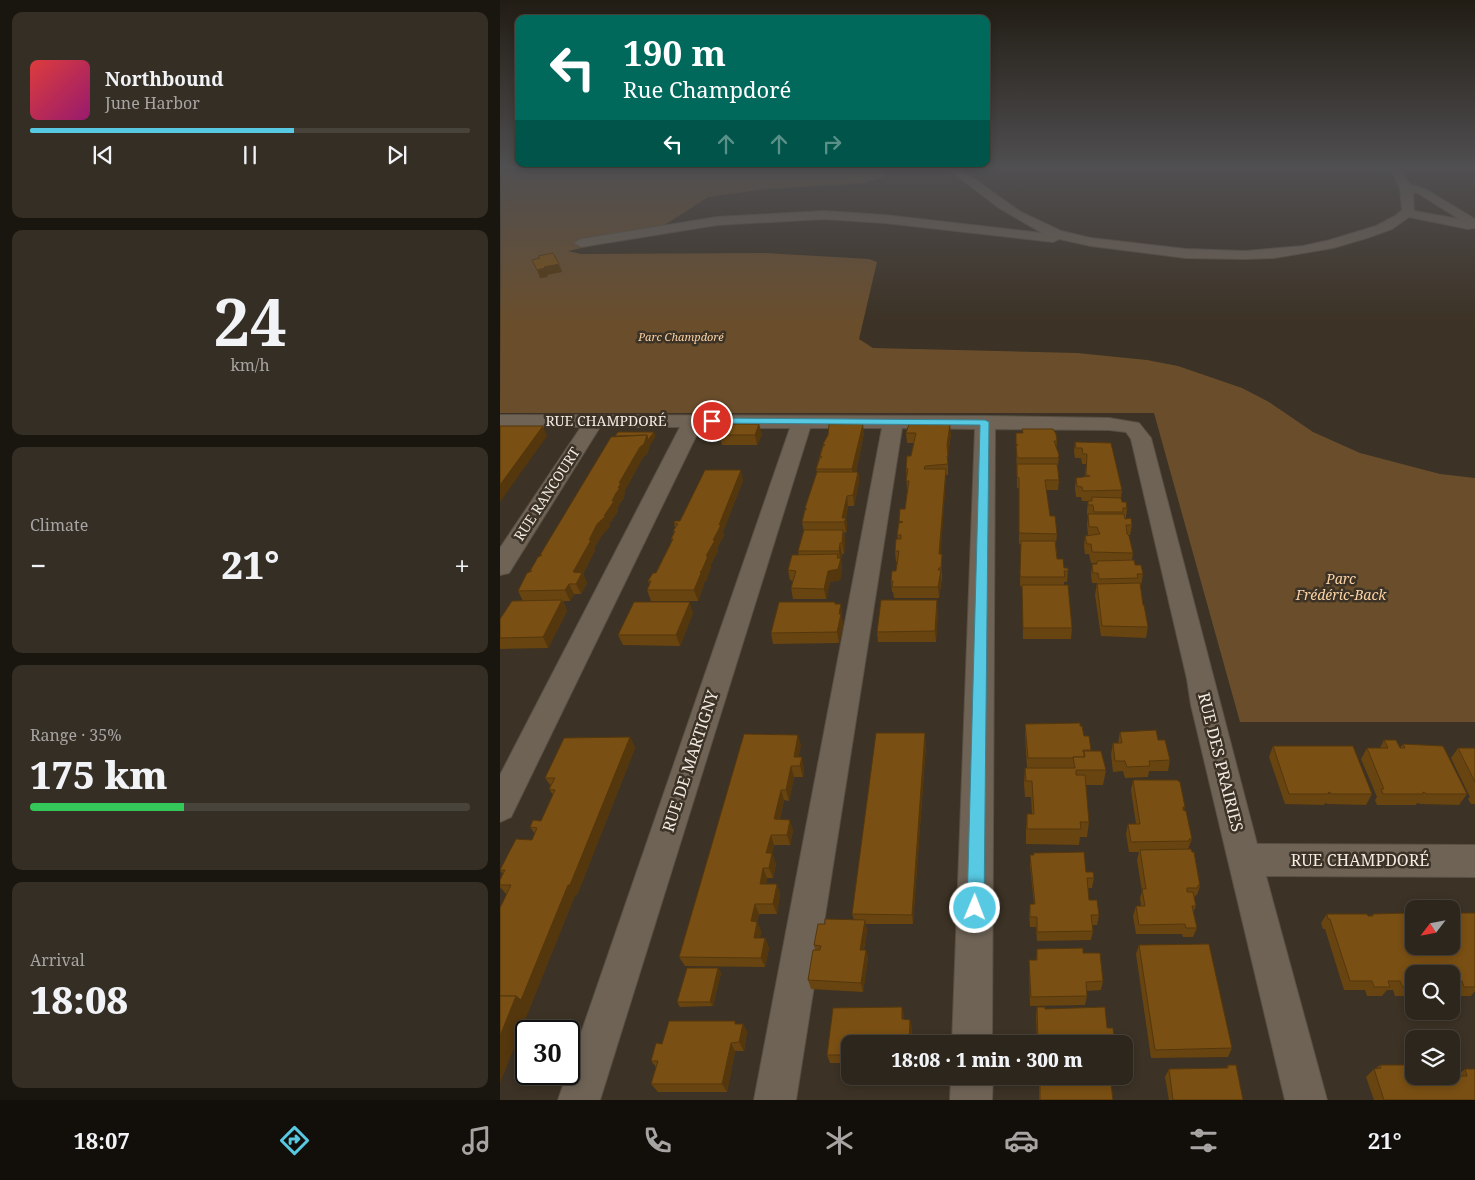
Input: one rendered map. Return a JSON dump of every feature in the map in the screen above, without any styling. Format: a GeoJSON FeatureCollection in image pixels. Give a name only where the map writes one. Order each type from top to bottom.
{"type":"FeatureCollection","features":[{"type":"Feature","properties":{"kind":"street"},"geometry":{"type":"LineString","coordinates":[[581,243],[687,224],[721,220]]}},
{"type":"Feature","properties":{"kind":"street"},"geometry":{"type":"LineString","coordinates":[[880,220],[1082,240],[1204,255],[1270,254],[1314,248],[1348,240],[1396,220]]}},
{"type":"Feature","properties":{"kind":"street"},"geometry":{"type":"LineString","coordinates":[[1030,220],[1042,228],[1057,234],[1082,240]]}},
{"type":"Feature","properties":{"kind":"street"},"geometry":{"type":"LineString","coordinates":[[1448,220],[1475,225]]}},
{"type":"Feature","properties":{"kind":"street"},"geometry":{"type":"LineString","coordinates":[[1026,236],[1042,228]]}},
{"type":"Feature","properties":{"kind":"street"},"geometry":{"type":"LineString","coordinates":[[500,807],[693,421]]}},
{"type":"Feature","properties":{"kind":"street","name":"RUE CHAMPDORÉ"},"geometry":{"type":"LineString","coordinates":[[500,422],[985,422],[1109,424],[1132,427]]}},
{"type":"Feature","properties":{"kind":"street","name":"RUE RANCOURT"},"geometry":{"type":"LineString","coordinates":[[500,566],[594,422]]}},
{"type":"Feature","properties":{"kind":"street","name":"RUE DE MARTIGNY"},"geometry":{"type":"LineString","coordinates":[[579,1100],[802,422]]}},
{"type":"Feature","properties":{"kind":"street"},"geometry":{"type":"LineString","coordinates":[[775,1100],[893,422]]}},
{"type":"Feature","properties":{"kind":"street"},"geometry":{"type":"LineString","coordinates":[[972,1035],[985,422]]}},
{"type":"Feature","properties":{"kind":"street","name":"RUE DES PRAIRIES"},"geometry":{"type":"LineString","coordinates":[[1132,427],[1141,438],[1202,679],[1205,704],[1306,1100]]}},
{"type":"Feature","properties":{"kind":"street","name":"RUE CHAMPDORÉ"},"geometry":{"type":"LineString","coordinates":[[1244,860],[1475,861]]}},
{"type":"Feature","properties":{"kind":"street"},"geometry":{"type":"LineString","coordinates":[[971,1100],[972,1085]]}},
{"type":"Feature","properties":{"kind":"green space","name":"Parc Frédéric-Back"},"geometry":{"type":"Polygon","coordinates":[[[501,220],[672,220],[663,226],[667,229],[568,251],[581,254],[765,253],[869,259],[877,262],[859,339],[873,348],[1077,353],[1147,360],[1178,366],[1242,388],[1269,402],[1313,432],[1360,453],[1440,474],[1475,478],[1475,722],[1240,722],[1154,413],[500,413],[501,220]]]}},
{"type":"Feature","properties":{"kind":"building"},"geometry":{"type":"Polygon","coordinates":[[[553,253],[559,264],[537,270],[532,260],[540,258],[538,256],[553,253]]]}},
{"type":"Feature","properties":{"kind":"building"},"geometry":{"type":"Polygon","coordinates":[[[725,424],[759,424],[755,435],[719,435],[725,424]]]}},
{"type":"Feature","properties":{"kind":"building"},"geometry":{"type":"Polygon","coordinates":[[[829,424],[863,424],[852,469],[816,469],[822,457],[820,456],[828,435],[829,424]]]}},
{"type":"Feature","properties":{"kind":"building"},"geometry":{"type":"Polygon","coordinates":[[[909,424],[950,424],[947,445],[948,464],[925,466],[924,469],[946,469],[939,554],[942,554],[941,568],[938,570],[941,570],[938,587],[892,587],[892,571],[896,571],[899,551],[895,551],[896,539],[901,539],[901,535],[897,535],[899,523],[903,522],[899,521],[900,509],[905,509],[909,481],[906,481],[908,469],[906,468],[907,456],[911,456],[916,433],[906,433],[909,424]]]}},
{"type":"Feature","properties":{"kind":"building"},"geometry":{"type":"Polygon","coordinates":[[[500,426],[543,426],[500,485],[500,426]]]}},
{"type":"Feature","properties":{"kind":"building"},"geometry":{"type":"Polygon","coordinates":[[[1022,429],[1053,429],[1056,434],[1057,441],[1054,441],[1059,455],[1058,458],[1019,458],[1017,456],[1016,433],[1023,433],[1022,429]]]}},
{"type":"Feature","properties":{"kind":"building"},"geometry":{"type":"Polygon","coordinates":[[[618,432],[654,432],[648,440],[647,435],[615,436],[618,432]]]}},
{"type":"Feature","properties":{"kind":"building"},"geometry":{"type":"Polygon","coordinates":[[[647,435],[644,444],[640,447],[619,483],[621,483],[618,488],[620,488],[604,516],[606,516],[597,524],[589,540],[591,540],[573,572],[582,573],[576,584],[569,584],[565,590],[518,591],[527,573],[532,571],[530,571],[538,557],[542,555],[540,555],[611,437],[647,435]]]}},
{"type":"Feature","properties":{"kind":"building"},"geometry":{"type":"Polygon","coordinates":[[[1075,442],[1111,443],[1122,490],[1083,491],[1082,487],[1077,486],[1076,478],[1090,476],[1086,475],[1087,454],[1083,454],[1082,448],[1076,448],[1075,442]]]}},
{"type":"Feature","properties":{"kind":"building"},"geometry":{"type":"Polygon","coordinates":[[[1017,464],[1057,464],[1059,480],[1045,480],[1050,516],[1055,516],[1057,534],[1019,533],[1019,478],[1017,477],[1017,464]]]}},
{"type":"Feature","properties":{"kind":"building"},"geometry":{"type":"Polygon","coordinates":[[[705,470],[741,470],[694,590],[647,590],[651,581],[648,581],[653,573],[656,573],[673,539],[671,539],[675,531],[673,531],[678,524],[674,523],[675,521],[680,521],[705,470]]]}},
{"type":"Feature","properties":{"kind":"building"},"geometry":{"type":"Polygon","coordinates":[[[817,472],[858,472],[853,495],[847,496],[842,518],[846,518],[844,522],[802,522],[817,472]]]}},
{"type":"Feature","properties":{"kind":"building"},"geometry":{"type":"Polygon","coordinates":[[[1092,497],[1121,498],[1122,502],[1126,502],[1127,508],[1123,508],[1123,512],[1094,512],[1093,505],[1088,505],[1088,501],[1092,501],[1092,497]]]}},
{"type":"Feature","properties":{"kind":"building"},"geometry":{"type":"Polygon","coordinates":[[[1088,514],[1124,514],[1125,519],[1131,518],[1132,525],[1126,525],[1133,553],[1092,552],[1091,544],[1087,544],[1085,536],[1100,534],[1097,527],[1089,527],[1088,514]]]}},
{"type":"Feature","properties":{"kind":"building"},"geometry":{"type":"Polygon","coordinates":[[[804,530],[843,530],[839,551],[798,551],[804,530]]]}},
{"type":"Feature","properties":{"kind":"building"},"geometry":{"type":"Polygon","coordinates":[[[1021,541],[1055,541],[1057,559],[1063,559],[1064,568],[1068,568],[1068,571],[1064,571],[1065,577],[1022,577],[1020,575],[1021,541]]]}},
{"type":"Feature","properties":{"kind":"building"},"geometry":{"type":"Polygon","coordinates":[[[838,554],[837,558],[841,558],[838,569],[828,571],[824,589],[791,588],[796,571],[788,570],[792,555],[838,554]]]}},
{"type":"Feature","properties":{"kind":"building"},"geometry":{"type":"Polygon","coordinates":[[[1134,560],[1135,565],[1141,565],[1143,574],[1137,574],[1138,578],[1099,579],[1098,573],[1093,573],[1092,564],[1097,564],[1097,561],[1134,560]]]}},
{"type":"Feature","properties":{"kind":"building"},"geometry":{"type":"Polygon","coordinates":[[[1140,583],[1148,627],[1102,626],[1097,584],[1140,583]]]}},
{"type":"Feature","properties":{"kind":"building"},"geometry":{"type":"Polygon","coordinates":[[[1022,585],[1068,585],[1072,628],[1023,628],[1022,585]]]}},
{"type":"Feature","properties":{"kind":"building"},"geometry":{"type":"Polygon","coordinates":[[[562,600],[543,637],[500,638],[500,619],[512,601],[562,600]]]}},
{"type":"Feature","properties":{"kind":"building"},"geometry":{"type":"Polygon","coordinates":[[[881,600],[937,600],[935,631],[877,632],[881,600]]]}},
{"type":"Feature","properties":{"kind":"building"},"geometry":{"type":"Polygon","coordinates":[[[634,602],[690,602],[676,635],[618,635],[634,602]]]}},
{"type":"Feature","properties":{"kind":"building"},"geometry":{"type":"Polygon","coordinates":[[[779,602],[835,602],[835,604],[841,604],[837,632],[771,633],[779,602]]]}},
{"type":"Feature","properties":{"kind":"building"},"geometry":{"type":"Polygon","coordinates":[[[1080,723],[1084,736],[1089,736],[1091,750],[1083,750],[1084,757],[1028,758],[1025,724],[1080,723]]]}},
{"type":"Feature","properties":{"kind":"building"},"geometry":{"type":"Polygon","coordinates":[[[1156,730],[1158,740],[1165,740],[1170,760],[1149,761],[1150,766],[1127,767],[1125,761],[1115,761],[1113,743],[1122,743],[1120,732],[1156,730]]]}},
{"type":"Feature","properties":{"kind":"building"},"geometry":{"type":"Polygon","coordinates":[[[876,733],[925,733],[912,915],[852,914],[876,733]]]}},
{"type":"Feature","properties":{"kind":"building"},"geometry":{"type":"Polygon","coordinates":[[[744,734],[798,735],[794,757],[802,757],[800,766],[791,766],[786,790],[781,790],[774,819],[790,820],[787,835],[771,835],[766,853],[772,853],[769,868],[763,868],[760,884],[777,884],[773,904],[755,904],[751,921],[757,922],[754,938],[765,938],[761,958],[679,957],[744,734]]]}},
{"type":"Feature","properties":{"kind":"building"},"geometry":{"type":"Polygon","coordinates":[[[630,737],[521,1000],[516,996],[500,996],[500,908],[511,885],[500,885],[500,880],[505,870],[500,870],[516,839],[532,840],[537,828],[530,827],[533,820],[541,821],[555,790],[549,789],[555,778],[545,778],[564,738],[630,737]]]}},
{"type":"Feature","properties":{"kind":"building"},"geometry":{"type":"Polygon","coordinates":[[[1384,740],[1396,740],[1400,748],[1405,748],[1403,744],[1443,746],[1467,794],[1427,794],[1423,792],[1423,794],[1383,794],[1381,789],[1384,789],[1367,748],[1388,748],[1384,740]]]}},
{"type":"Feature","properties":{"kind":"building"},"geometry":{"type":"Polygon","coordinates":[[[1273,746],[1353,746],[1372,794],[1333,794],[1328,792],[1329,794],[1289,794],[1273,746]]]}},
{"type":"Feature","properties":{"kind":"building"},"geometry":{"type":"Polygon","coordinates":[[[1458,748],[1475,748],[1475,782],[1458,748]]]}},
{"type":"Feature","properties":{"kind":"building"},"geometry":{"type":"Polygon","coordinates":[[[1084,751],[1101,751],[1106,770],[1076,770],[1076,775],[1085,775],[1089,822],[1080,822],[1081,829],[1027,829],[1027,814],[1034,814],[1032,781],[1026,781],[1025,768],[1075,768],[1073,757],[1085,757],[1084,751]]]}},
{"type":"Feature","properties":{"kind":"building"},"geometry":{"type":"Polygon","coordinates":[[[1133,780],[1177,780],[1180,782],[1185,807],[1183,807],[1183,810],[1186,811],[1192,839],[1189,839],[1190,841],[1131,842],[1128,824],[1140,824],[1133,780]]]}},
{"type":"Feature","properties":{"kind":"building"},"geometry":{"type":"Polygon","coordinates":[[[1191,849],[1194,852],[1200,886],[1198,885],[1198,888],[1187,888],[1187,892],[1193,892],[1196,906],[1192,906],[1197,928],[1186,928],[1185,924],[1139,925],[1136,906],[1145,906],[1142,889],[1146,889],[1140,850],[1191,849]]]}},
{"type":"Feature","properties":{"kind":"building"},"geometry":{"type":"Polygon","coordinates":[[[1084,852],[1086,872],[1093,872],[1094,878],[1087,878],[1089,900],[1097,900],[1099,915],[1091,915],[1093,931],[1037,932],[1037,917],[1030,917],[1030,904],[1035,904],[1030,855],[1034,855],[1033,853],[1084,852]]]}},
{"type":"Feature","properties":{"kind":"building"},"geometry":{"type":"Polygon","coordinates":[[[1405,913],[1405,955],[1460,955],[1460,913],[1475,913],[1475,987],[1464,987],[1462,981],[1460,981],[1460,965],[1405,965],[1405,987],[1403,987],[1400,981],[1388,981],[1390,987],[1374,987],[1372,981],[1350,981],[1327,914],[1367,914],[1368,916],[1373,916],[1373,914],[1405,913]]]}},
{"type":"Feature","properties":{"kind":"building"},"geometry":{"type":"Polygon","coordinates":[[[825,919],[865,920],[860,950],[866,950],[861,983],[808,980],[813,950],[820,950],[821,946],[814,945],[818,924],[825,924],[825,919]]]}},
{"type":"Feature","properties":{"kind":"building"},"geometry":{"type":"Polygon","coordinates":[[[1209,944],[1232,1048],[1155,1050],[1139,945],[1209,944]]]}},
{"type":"Feature","properties":{"kind":"building"},"geometry":{"type":"Polygon","coordinates":[[[1083,948],[1083,953],[1100,953],[1103,981],[1086,982],[1087,996],[1031,997],[1029,960],[1037,960],[1037,949],[1083,948]]]}},
{"type":"Feature","properties":{"kind":"building"},"geometry":{"type":"Polygon","coordinates":[[[687,968],[718,968],[710,1002],[677,1002],[687,968]]]}},
{"type":"Feature","properties":{"kind":"building"},"geometry":{"type":"Polygon","coordinates":[[[500,996],[516,996],[500,1036],[500,996]]]}},
{"type":"Feature","properties":{"kind":"building"},"geometry":{"type":"Polygon","coordinates":[[[902,1007],[902,1019],[910,1020],[909,1035],[841,1035],[841,1055],[827,1055],[833,1008],[902,1007]]]}},
{"type":"Feature","properties":{"kind":"building"},"geometry":{"type":"Polygon","coordinates":[[[1037,1007],[1045,1007],[1045,1009],[1105,1007],[1107,1028],[1113,1028],[1114,1035],[1038,1035],[1037,1007]]]}},
{"type":"Feature","properties":{"kind":"building"},"geometry":{"type":"Polygon","coordinates":[[[669,1021],[735,1021],[735,1024],[743,1024],[739,1042],[731,1043],[722,1084],[651,1084],[658,1061],[651,1061],[656,1043],[662,1044],[669,1021]]]}},
{"type":"Feature","properties":{"kind":"building"},"geometry":{"type":"Polygon","coordinates":[[[1228,1065],[1236,1065],[1243,1100],[1173,1100],[1169,1069],[1228,1068],[1228,1065]]]}},
{"type":"Feature","properties":{"kind":"building"},"geometry":{"type":"Polygon","coordinates":[[[1380,1065],[1405,1065],[1405,1085],[1460,1085],[1460,1076],[1467,1076],[1465,1069],[1475,1069],[1475,1100],[1384,1100],[1374,1069],[1381,1068],[1380,1065]]]}},
{"type":"Feature","properties":{"kind":"building"},"geometry":{"type":"Polygon","coordinates":[[[1040,1085],[1111,1085],[1113,1100],[1040,1100],[1040,1085]]]}},
{"type":"Feature","properties":{"kind":"route"},"geometry":{"type":"LineString","coordinates":[[712,421],[985,422],[975,908]]}},
{"type":"Feature","properties":{"kind":"park label","name":"Parc Champdoré"},"geometry":{"type":"Point","coordinates":[681,337]}}]}
